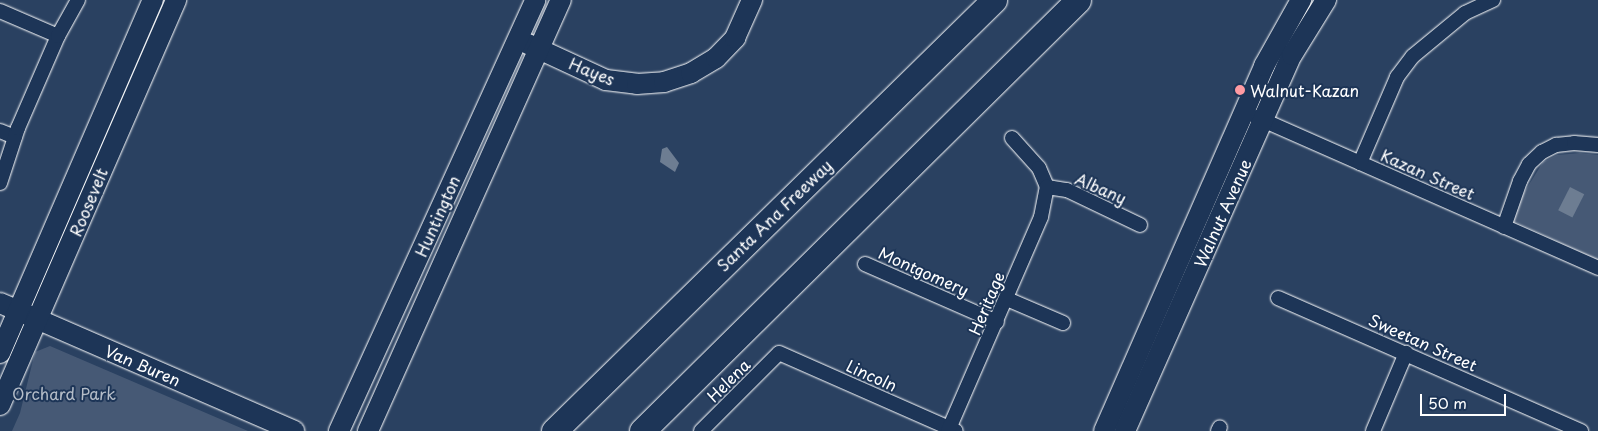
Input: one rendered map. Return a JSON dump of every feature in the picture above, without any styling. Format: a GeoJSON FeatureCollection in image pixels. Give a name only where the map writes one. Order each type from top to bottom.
{"type":"FeatureCollection","features":[{"type":"Feature","properties":{"kind":"highway","name":"Santa Ana Freeway"},"geometry":{"type":"LineString","coordinates":[[554,431],[994,0]]}},
{"type":"Feature","properties":{"kind":"highway"},"geometry":{"type":"LineString","coordinates":[[642,431],[1078,0]]}},
{"type":"Feature","properties":{"kind":"street"},"geometry":{"type":"LineString","coordinates":[[0,183],[15,137],[58,36],[78,0]]}},
{"type":"Feature","properties":{"kind":"street","name":"Roosevelt"},"geometry":{"type":"LineString","coordinates":[[0,353],[153,0]]}},
{"type":"Feature","properties":{"kind":"street","name":"Roosevelt"},"geometry":{"type":"LineString","coordinates":[[0,405],[176,0]]}},
{"type":"Feature","properties":{"kind":"street","name":"Huntington"},"geometry":{"type":"LineString","coordinates":[[339,431],[534,0]]}},
{"type":"Feature","properties":{"kind":"street","name":"Huntington"},"geometry":{"type":"LineString","coordinates":[[368,431],[561,0]]}},
{"type":"Feature","properties":{"kind":"street","name":"Hayes"},"geometry":{"type":"LineString","coordinates":[[516,40],[539,48],[606,80],[637,84],[664,82],[691,73],[716,58],[735,38],[752,0]]}},
{"type":"Feature","properties":{"kind":"street","name":"Walnut Avenue"},"geometry":{"type":"LineString","coordinates":[[1104,431],[1275,42],[1301,0]]}},
{"type":"Feature","properties":{"kind":"street","name":"Walnut Avenue"},"geometry":{"type":"LineString","coordinates":[[1125,431],[1297,45],[1326,0]]}},
{"type":"Feature","properties":{"kind":"street"},"geometry":{"type":"LineString","coordinates":[[1360,163],[1397,78],[1413,56],[1464,14],[1493,0]]}},
{"type":"Feature","properties":{"kind":"street"},"geometry":{"type":"LineString","coordinates":[[0,11],[58,36]]}},
{"type":"Feature","properties":{"kind":"street","name":"Kazan Street"},"geometry":{"type":"LineString","coordinates":[[1244,112],[1598,268]]}},
{"type":"Feature","properties":{"kind":"street"},"geometry":{"type":"LineString","coordinates":[[0,131],[15,137]]}},
{"type":"Feature","properties":{"kind":"street"},"geometry":{"type":"LineString","coordinates":[[1012,138],[1040,168],[1048,187]]}},
{"type":"Feature","properties":{"kind":"street"},"geometry":{"type":"LineString","coordinates":[[1504,227],[1520,181],[1529,164],[1542,152],[1556,145],[1574,143],[1598,145]]}},
{"type":"Feature","properties":{"kind":"street","name":"Albany"},"geometry":{"type":"LineString","coordinates":[[1048,187],[1067,190],[1140,224]]}},
{"type":"Feature","properties":{"kind":"street","name":"Heritage"},"geometry":{"type":"LineString","coordinates":[[951,430],[1041,218],[1048,187]]}},
{"type":"Feature","properties":{"kind":"street","name":"Montgomery"},"geometry":{"type":"LineString","coordinates":[[865,264],[997,322]]}},
{"type":"Feature","properties":{"kind":"street","name":"Sweetan Street"},"geometry":{"type":"LineString","coordinates":[[1278,298],[1582,431]]}},
{"type":"Feature","properties":{"kind":"street"},"geometry":{"type":"LineString","coordinates":[[1007,299],[1062,323]]}},
{"type":"Feature","properties":{"kind":"street","name":"Van Buren"},"geometry":{"type":"LineString","coordinates":[[0,303],[288,430]]}},
{"type":"Feature","properties":{"kind":"street","name":"Lincoln"},"geometry":{"type":"LineString","coordinates":[[779,353],[951,430]]}},
{"type":"Feature","properties":{"kind":"street","name":"Helena"},"geometry":{"type":"LineString","coordinates":[[701,431],[779,353]]}},
{"type":"Feature","properties":{"kind":"street"},"geometry":{"type":"LineString","coordinates":[[1373,431],[1406,353]]}},
{"type":"Feature","properties":{"kind":"green space"},"geometry":{"type":"Polygon","coordinates":[[[1580,153],[1598,155],[1598,260],[1513,221],[1522,196],[1543,162],[1557,155],[1580,153]]]}},
{"type":"Feature","properties":{"kind":"green space","name":"Orchard Park"},"geometry":{"type":"Polygon","coordinates":[[[50,346],[248,431],[12,431],[20,413],[35,352],[50,346]]]}},
{"type":"Feature","properties":{"kind":"shaded area"},"geometry":{"type":"Polygon","coordinates":[[[667,147],[679,163],[675,172],[660,162],[662,149],[667,147]]]}},
{"type":"Feature","properties":{"kind":"shaded area"},"geometry":{"type":"Polygon","coordinates":[[[1570,187],[1584,194],[1572,217],[1558,210],[1570,187]]]}},
{"type":"Feature","properties":{"kind":"place","name":"Walnut-Kazan"},"geometry":{"type":"Point","coordinates":[1240,90]}}]}
